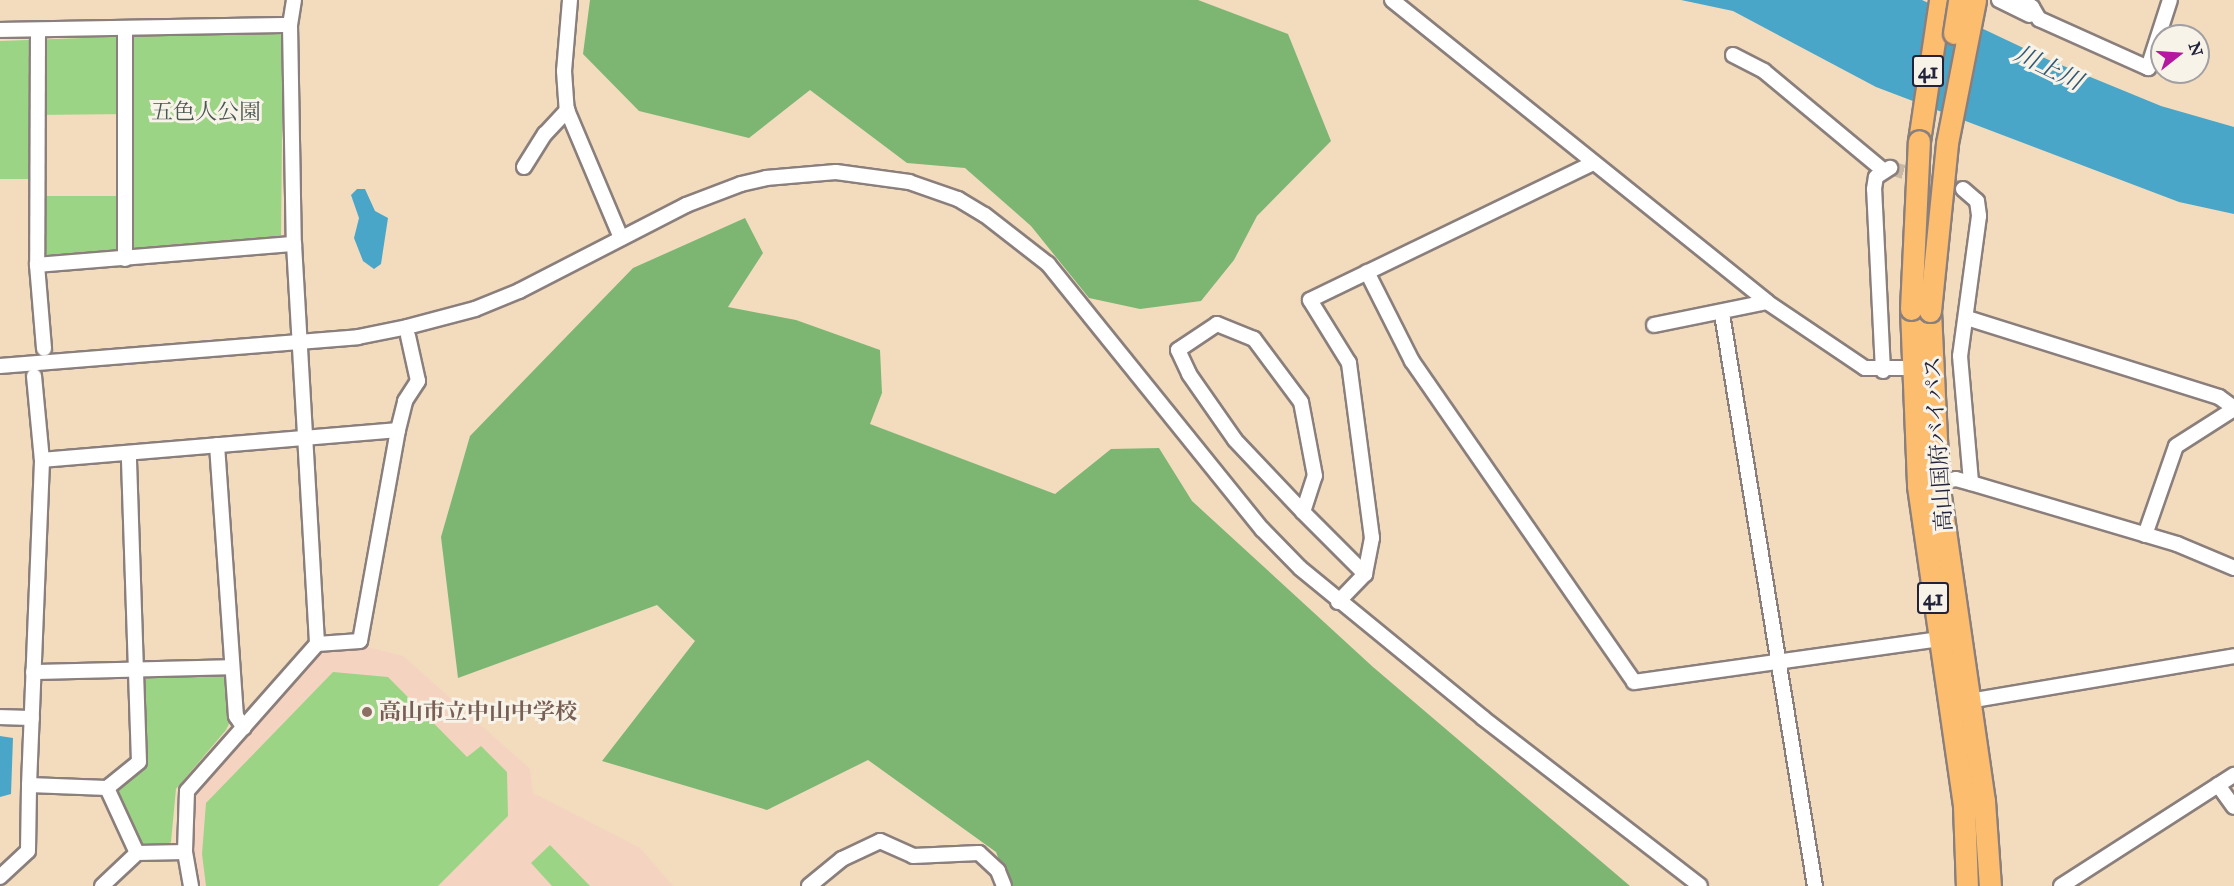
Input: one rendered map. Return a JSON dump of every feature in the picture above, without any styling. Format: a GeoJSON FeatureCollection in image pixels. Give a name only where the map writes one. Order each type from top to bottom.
{"type":"FeatureCollection","features":[{"type":"Feature","properties":{"kind":"highway","name":"41"},"geometry":{"type":"LineString","coordinates":[[1919,141],[1926,0]]}},
{"type":"Feature","properties":{"kind":"highway","name":"高山国府バイパス"},"geometry":{"type":"LineString","coordinates":[[1940,0],[1919,141],[1920,310],[1938,482],[1984,801],[1990,886]]}},
{"type":"Feature","properties":{"kind":"highway","name":"高山国府バイパス"},"geometry":{"type":"LineString","coordinates":[[1959,0],[1911,368],[1918,486],[1964,806],[1967,886]]}},
{"type":"Feature","properties":{"kind":"highway","name":"41"},"geometry":{"type":"LineString","coordinates":[[1920,310],[1947,142],[1975,0]]}},
{"type":"Feature","properties":{"kind":"street"},"geometry":{"type":"LineString","coordinates":[[191,886],[185,852],[187,791],[317,644],[294,244],[290,25],[294,0]]}},
{"type":"Feature","properties":{"kind":"street"},"geometry":{"type":"LineString","coordinates":[[570,0],[564,71],[567,110],[621,238]]}},
{"type":"Feature","properties":{"kind":"street"},"geometry":{"type":"LineString","coordinates":[[1392,0],[1767,302],[1865,368],[1883,371],[1911,368]]}},
{"type":"Feature","properties":{"kind":"street"},"geometry":{"type":"LineString","coordinates":[[1999,0],[2148,68],[2170,0]]}},
{"type":"Feature","properties":{"kind":"street"},"geometry":{"type":"LineString","coordinates":[[2020,0],[2032,7],[2039,19]]}},
{"type":"Feature","properties":{"kind":"street"},"geometry":{"type":"LineString","coordinates":[[0,30],[290,25]]}},
{"type":"Feature","properties":{"kind":"street"},"geometry":{"type":"LineString","coordinates":[[125,28],[125,259]]}},
{"type":"Feature","properties":{"kind":"street"},"geometry":{"type":"LineString","coordinates":[[38,30],[37,265],[44,350]]}},
{"type":"Feature","properties":{"kind":"street"},"geometry":{"type":"LineString","coordinates":[[1733,55],[1764,70],[1886,169],[1876,177],[1874,189],[1883,371]]}},
{"type":"Feature","properties":{"kind":"street"},"geometry":{"type":"LineString","coordinates":[[524,167],[545,134],[567,110]]}},
{"type":"Feature","properties":{"kind":"street"},"geometry":{"type":"LineString","coordinates":[[1338,602],[1365,574],[1372,538],[1349,363],[1310,300],[1593,163]]}},
{"type":"Feature","properties":{"kind":"street"},"geometry":{"type":"LineString","coordinates":[[0,366],[380,333],[475,309],[543,280],[621,238],[713,193],[790,175],[836,172],[884,176],[958,200],[1007,230],[1048,264],[1262,529],[1338,602],[1700,886]]}},
{"type":"Feature","properties":{"kind":"street"},"geometry":{"type":"LineString","coordinates":[[1963,189],[1977,201],[1979,216],[1967,318],[1960,356],[1971,483]]}},
{"type":"Feature","properties":{"kind":"street"},"geometry":{"type":"LineString","coordinates":[[37,265],[294,244]]}},
{"type":"Feature","properties":{"kind":"street"},"geometry":{"type":"LineString","coordinates":[[1367,272],[1412,361],[1634,682],[1777,664],[1940,639]]}},
{"type":"Feature","properties":{"kind":"street"},"geometry":{"type":"LineString","coordinates":[[1654,325],[1722,314],[1767,302]]}},
{"type":"Feature","properties":{"kind":"street"},"geometry":{"type":"LineString","coordinates":[[1722,314],[1777,664],[1815,886]]}},
{"type":"Feature","properties":{"kind":"street"},"geometry":{"type":"LineString","coordinates":[[1967,318],[2219,397],[2234,408],[2176,446],[2145,535]]}},
{"type":"Feature","properties":{"kind":"street"},"geometry":{"type":"LineString","coordinates":[[1303,512],[1315,476],[1301,402],[1254,339],[1216,324],[1178,350],[1189,374],[1235,440],[1303,512],[1365,574]]}},
{"type":"Feature","properties":{"kind":"street"},"geometry":{"type":"LineString","coordinates":[[317,644],[360,641],[398,430],[405,401],[418,381],[408,336]]}},
{"type":"Feature","properties":{"kind":"street"},"geometry":{"type":"LineString","coordinates":[[0,877],[28,851],[42,460],[34,376]]}},
{"type":"Feature","properties":{"kind":"street"},"geometry":{"type":"LineString","coordinates":[[42,460],[398,430]]}},
{"type":"Feature","properties":{"kind":"street"},"geometry":{"type":"LineString","coordinates":[[217,445],[236,716],[244,728]]}},
{"type":"Feature","properties":{"kind":"street"},"geometry":{"type":"LineString","coordinates":[[29,785],[106,788],[139,762],[129,453]]}},
{"type":"Feature","properties":{"kind":"street"},"geometry":{"type":"LineString","coordinates":[[1938,482],[1956,479],[1971,483],[2209,555],[2234,568]]}},
{"type":"Feature","properties":{"kind":"street"},"geometry":{"type":"LineString","coordinates":[[1969,701],[2234,656]]}},
{"type":"Feature","properties":{"kind":"street"},"geometry":{"type":"LineString","coordinates":[[33,672],[232,668]]}},
{"type":"Feature","properties":{"kind":"street"},"geometry":{"type":"LineString","coordinates":[[0,717],[32,718]]}},
{"type":"Feature","properties":{"kind":"street"},"geometry":{"type":"LineString","coordinates":[[2065,885],[2234,775]]}},
{"type":"Feature","properties":{"kind":"street"},"geometry":{"type":"LineString","coordinates":[[2218,785],[2234,807]]}},
{"type":"Feature","properties":{"kind":"street"},"geometry":{"type":"LineString","coordinates":[[106,788],[137,853]]}},
{"type":"Feature","properties":{"kind":"street"},"geometry":{"type":"LineString","coordinates":[[808,886],[842,859],[880,841],[913,856],[979,853],[998,871],[1004,886]]}},
{"type":"Feature","properties":{"kind":"street"},"geometry":{"type":"LineString","coordinates":[[102,886],[137,853],[185,852]]}},
{"type":"Feature","properties":{"kind":"shaded area","name":"高山市立中山中学校"},"geometry":{"type":"Polygon","coordinates":[[[363,646],[403,656],[530,769],[533,793],[640,848],[673,886],[201,886],[196,856],[192,858],[196,792],[322,651],[363,646]]]}},
{"type":"Feature","properties":{"kind":"green space"},"geometry":{"type":"Polygon","coordinates":[[[590,0],[1198,0],[1288,34],[1331,141],[1257,216],[1234,260],[1201,301],[1140,309],[1089,298],[1031,226],[965,168],[907,163],[810,90],[749,138],[639,111],[583,54],[590,0]]]}},
{"type":"Feature","properties":{"kind":"green space","name":"五色人公園"},"geometry":{"type":"Polygon","coordinates":[[[277,31],[283,36],[281,238],[136,251],[132,247],[129,114],[34,115],[33,179],[0,179],[0,41],[277,31]]]}},
{"type":"Feature","properties":{"kind":"green space"},"geometry":{"type":"Polygon","coordinates":[[[46,196],[118,196],[119,250],[49,259],[45,254],[46,196]]]}},
{"type":"Feature","properties":{"kind":"green space"},"geometry":{"type":"Polygon","coordinates":[[[745,218],[763,253],[728,307],[796,320],[880,350],[882,393],[870,424],[1055,494],[1111,449],[1159,448],[1192,501],[1373,667],[1630,886],[1009,886],[996,852],[868,760],[767,810],[602,761],[695,641],[657,605],[458,678],[441,537],[470,436],[633,268],[745,218]]]}},
{"type":"Feature","properties":{"kind":"green space","name":"高山市立中山中学校"},"geometry":{"type":"Polygon","coordinates":[[[333,672],[388,677],[467,757],[481,746],[507,772],[508,816],[438,886],[206,886],[202,854],[206,803],[333,672]]]}},
{"type":"Feature","properties":{"kind":"green space"},"geometry":{"type":"Polygon","coordinates":[[[224,673],[230,722],[226,730],[176,789],[171,842],[167,846],[144,847],[116,794],[118,787],[146,764],[143,682],[147,676],[224,673]]]}},
{"type":"Feature","properties":{"kind":"green space"},"geometry":{"type":"Polygon","coordinates":[[[550,845],[590,886],[552,886],[531,863],[550,845]]]}},
{"type":"Feature","properties":{"kind":"water","name":"川上川"},"geometry":{"type":"Polygon","coordinates":[[[1681,0],[1922,0],[2049,60],[2161,106],[2234,127],[2234,214],[2179,202],[1876,87],[1733,11],[1681,0]]]}},
{"type":"Feature","properties":{"kind":"water"},"geometry":{"type":"Polygon","coordinates":[[[357,189],[365,189],[375,211],[388,218],[381,264],[374,269],[363,261],[354,238],[359,218],[351,195],[357,189]]]}},
{"type":"Feature","properties":{"kind":"water"},"geometry":{"type":"Polygon","coordinates":[[[0,736],[13,738],[11,794],[0,797],[0,736]]]}},
{"type":"Feature","properties":{"kind":"tunnel"},"geometry":{"type":"LineString","coordinates":[[1890,168],[1963,189]]}},
{"type":"Feature","properties":{"kind":"place","name":"高山市立中山中学校"},"geometry":{"type":"Point","coordinates":[367,712]}}]}
